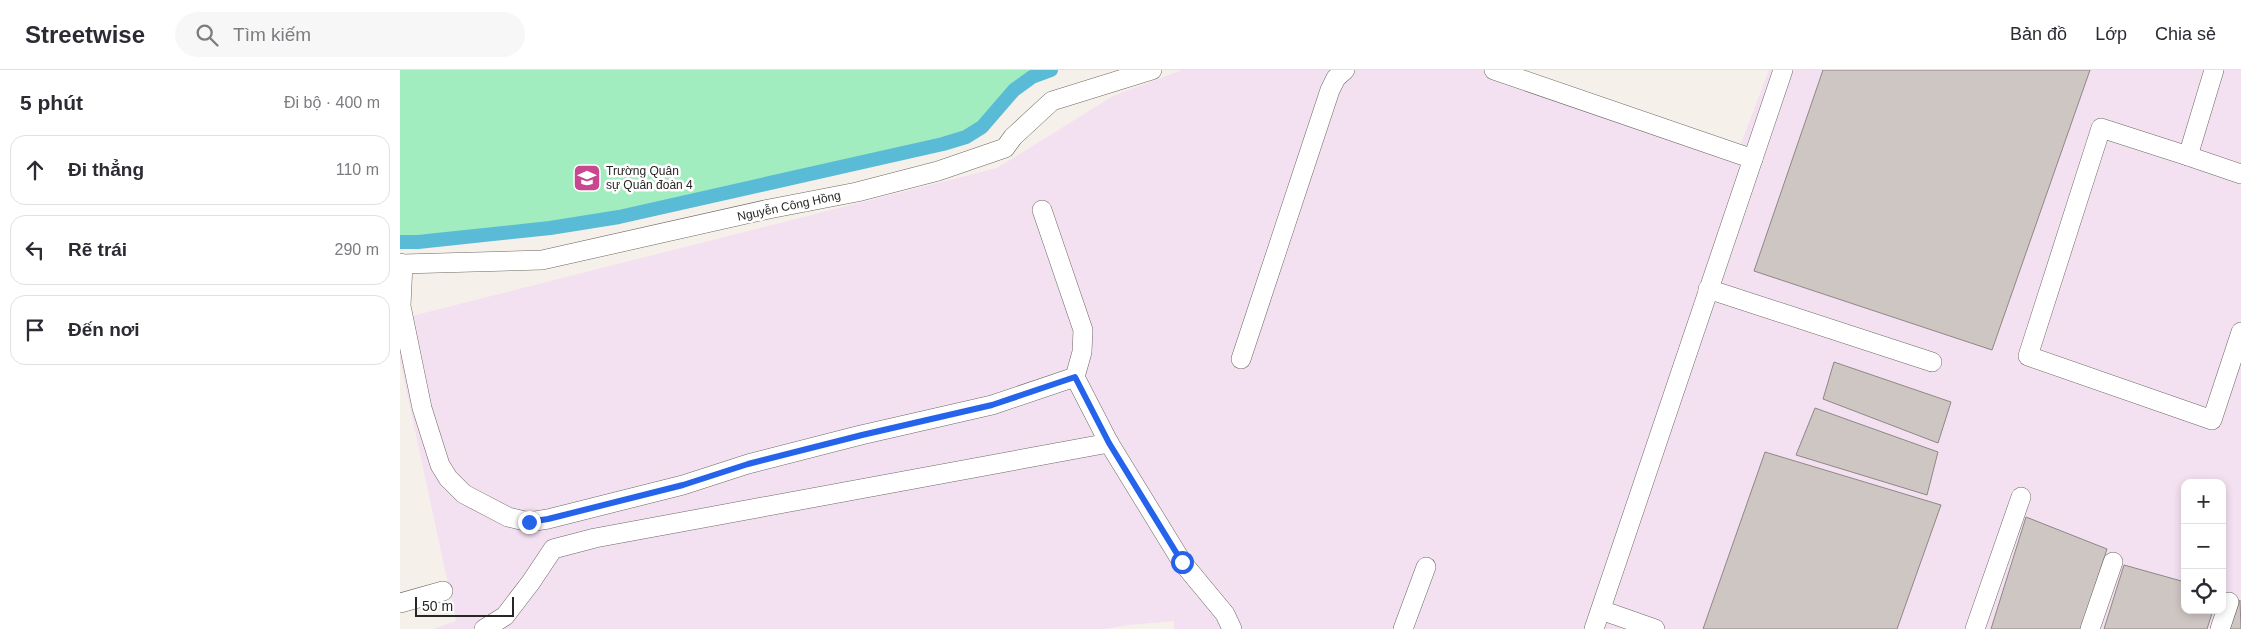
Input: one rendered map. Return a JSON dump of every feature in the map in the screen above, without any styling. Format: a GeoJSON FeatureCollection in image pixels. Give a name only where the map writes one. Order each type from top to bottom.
{"type":"FeatureCollection","features":[{"type":"Feature","properties":{"kind":"street","name":"Nguyễn Công Hồng"},"geometry":{"type":"LineString","coordinates":[[401,263],[542,260],[769,209],[857,192],[938,171],[1005,148],[1013,137],[1052,101],[1152,70]]}},
{"type":"Feature","properties":{"kind":"street"},"geometry":{"type":"LineString","coordinates":[[1240,359],[1330,90],[1336,78],[1345,70]]}},
{"type":"Feature","properties":{"kind":"street"},"geometry":{"type":"LineString","coordinates":[[1494,70],[1753,159]]}},
{"type":"Feature","properties":{"kind":"street"},"geometry":{"type":"LineString","coordinates":[[1594,629],[1783,70]]}},
{"type":"Feature","properties":{"kind":"street"},"geometry":{"type":"LineString","coordinates":[[2188,156],[2214,70]]}},
{"type":"Feature","properties":{"kind":"street"},"geometry":{"type":"LineString","coordinates":[[2241,174],[2101,128],[2028,356],[2212,420],[2241,332]]}},
{"type":"Feature","properties":{"kind":"street"},"geometry":{"type":"LineString","coordinates":[[1042,210],[1083,330],[1082,352],[1075,377],[1109,443],[1182,562],[1225,614],[1232,629]]}},
{"type":"Feature","properties":{"kind":"street"},"geometry":{"type":"LineString","coordinates":[[401,263],[401,306],[422,408],[440,465],[448,478],[464,494],[508,517],[529,522],[548,519],[683,485],[748,464],[862,435],[992,405],[1075,377]]}},
{"type":"Feature","properties":{"kind":"street"},"geometry":{"type":"LineString","coordinates":[[1708,289],[1932,362]]}},
{"type":"Feature","properties":{"kind":"street"},"geometry":{"type":"LineString","coordinates":[[484,629],[505,616],[553,549],[605,537],[1109,443]]}},
{"type":"Feature","properties":{"kind":"street"},"geometry":{"type":"LineString","coordinates":[[1974,629],[2021,497]]}},
{"type":"Feature","properties":{"kind":"street"},"geometry":{"type":"LineString","coordinates":[[2090,629],[2113,562]]}},
{"type":"Feature","properties":{"kind":"street"},"geometry":{"type":"LineString","coordinates":[[1403,629],[1426,567]]}},
{"type":"Feature","properties":{"kind":"street"},"geometry":{"type":"LineString","coordinates":[[400,603],[443,591]]}},
{"type":"Feature","properties":{"kind":"street"},"geometry":{"type":"LineString","coordinates":[[2220,629],[2229,602]]}},
{"type":"Feature","properties":{"kind":"street"},"geometry":{"type":"LineString","coordinates":[[1601,610],[1655,629]]}},
{"type":"Feature","properties":{"kind":"shaded area"},"geometry":{"type":"Polygon","coordinates":[[[1182,70],[1518,70],[1734,162],[1769,70],[2241,70],[2241,629],[1174,629],[1174,621],[1105,629],[432,629],[456,621],[400,361],[400,319],[997,168],[1113,96],[1182,70]]]}},
{"type":"Feature","properties":{"kind":"green space","name":"Trường Quân sự Quân đoàn 4"},"geometry":{"type":"Polygon","coordinates":[[[400,70],[1038,70],[1017,82],[980,122],[970,129],[958,135],[936,141],[613,216],[520,228],[403,236],[400,235],[400,70]]]}},
{"type":"Feature","properties":{"kind":"building"},"geometry":{"type":"Polygon","coordinates":[[[1823,70],[2090,70],[1992,350],[1754,271],[1823,70]]]}},
{"type":"Feature","properties":{"kind":"building"},"geometry":{"type":"Polygon","coordinates":[[[1834,362],[1951,402],[1938,443],[1823,399],[1834,362]]]}},
{"type":"Feature","properties":{"kind":"building"},"geometry":{"type":"Polygon","coordinates":[[[1815,408],[1938,452],[1927,495],[1796,455],[1815,408]]]}},
{"type":"Feature","properties":{"kind":"building"},"geometry":{"type":"Polygon","coordinates":[[[1765,452],[1941,505],[1897,629],[1703,629],[1765,452]]]}},
{"type":"Feature","properties":{"kind":"building"},"geometry":{"type":"Polygon","coordinates":[[[2026,517],[2107,549],[2081,629],[1991,629],[2026,517]]]}},
{"type":"Feature","properties":{"kind":"building"},"geometry":{"type":"Polygon","coordinates":[[[2124,565],[2181,581],[2181,614],[2212,614],[2207,629],[2104,629],[2124,565]]]}},
{"type":"Feature","properties":{"kind":"building"},"geometry":{"type":"Polygon","coordinates":[[[2240,600],[2241,629],[2230,629],[2240,600]]]}},
{"type":"Feature","properties":{"kind":"waterway"},"geometry":{"type":"LineString","coordinates":[[400,242],[418,242],[550,228],[619,217],[943,144],[966,137],[982,127],[1014,90],[1032,77],[1051,70]]}},
{"type":"Feature","properties":{"kind":"place","name":"Trường Quân sự Quân đoàn 4"},"geometry":{"type":"Point","coordinates":[587,178]}},
{"type":"Feature","properties":{"kind":"route"},"geometry":{"type":"LineString","coordinates":[[529,522],[548,519],[683,485],[748,464],[862,435],[992,405],[1075,377],[1109,443],[1182,562]]}}]}
